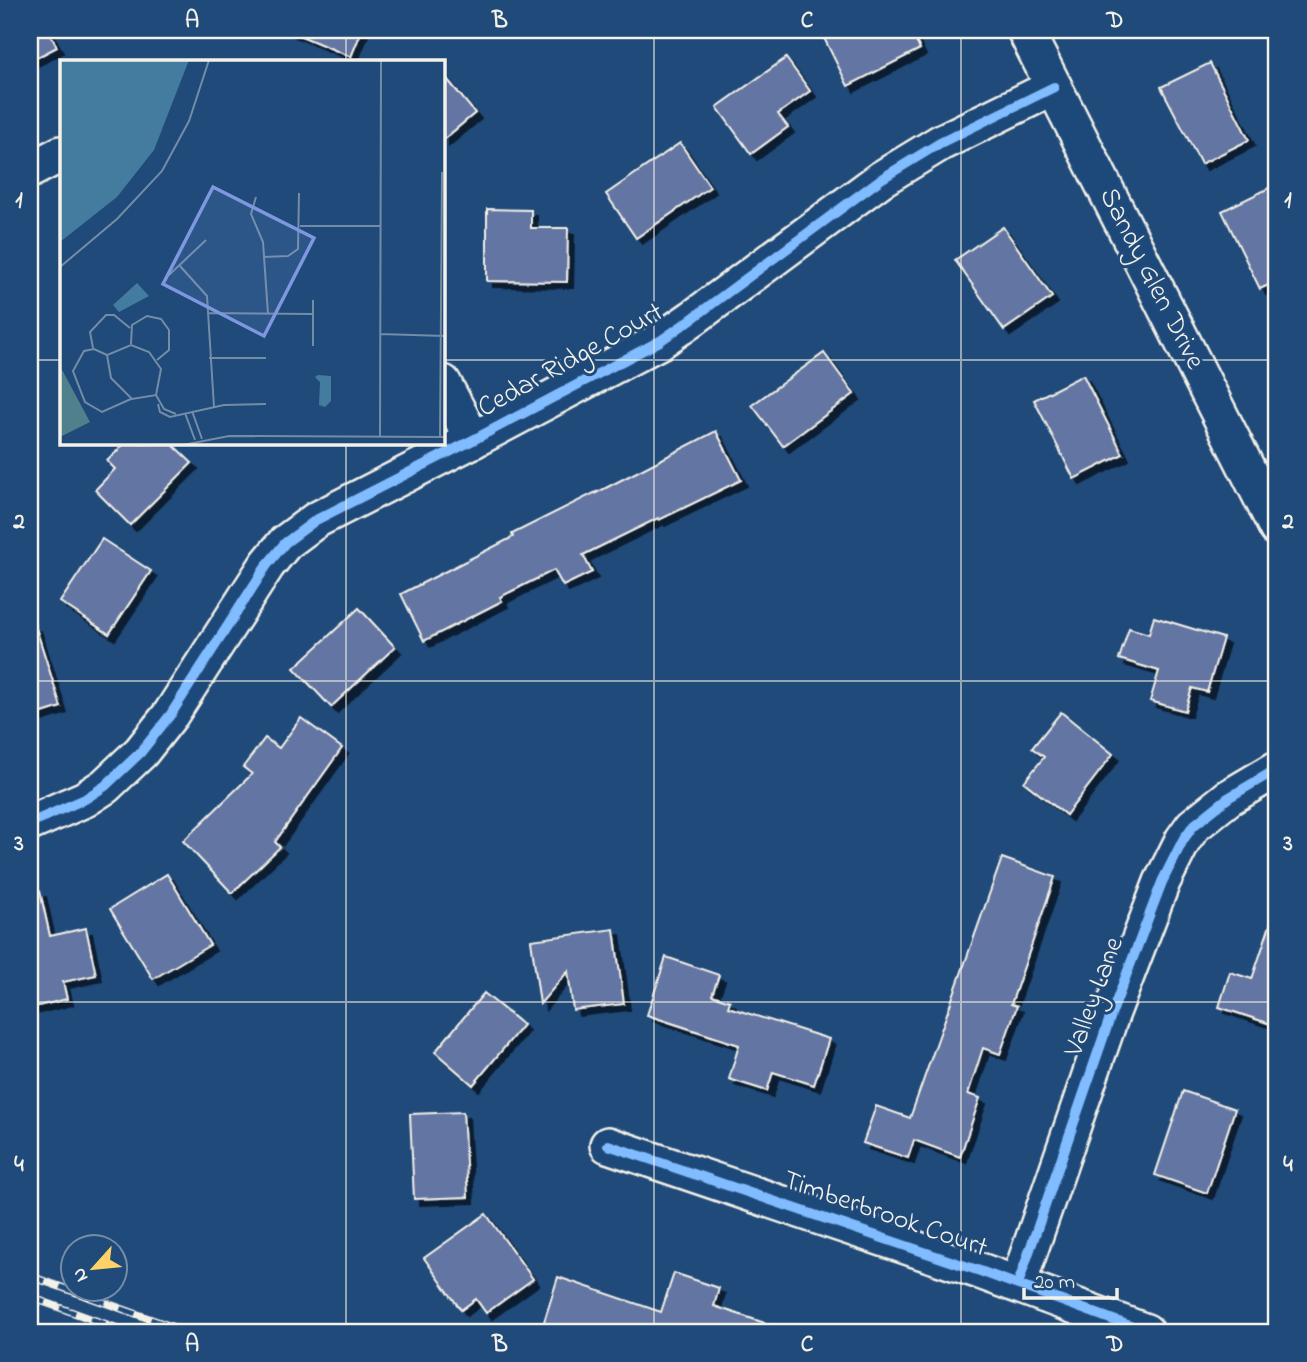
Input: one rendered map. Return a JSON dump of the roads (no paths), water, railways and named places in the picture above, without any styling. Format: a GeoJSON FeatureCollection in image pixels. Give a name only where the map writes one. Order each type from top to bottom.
{"type":"FeatureCollection","features":[{"type":"Feature","properties":{"kind":"street","name":"Sandy Glen Drive"},"geometry":{"type":"LineString","coordinates":[[1026,30],[1277,528]]}},
{"type":"Feature","properties":{"kind":"street","name":"Cedar Ridge Court"},"geometry":{"type":"LineString","coordinates":[[30,823],[85,799],[105,786],[141,752],[171,714],[267,565],[285,543],[316,520],[660,341],[881,179],[940,143],[1055,87]]}},
{"type":"Feature","properties":{"kind":"street"},"geometry":{"type":"LineString","coordinates":[[30,170],[60,155]]}},
{"type":"Feature","properties":{"kind":"street"},"geometry":{"type":"LineString","coordinates":[[444,385],[473,440]]}},
{"type":"Feature","properties":{"kind":"street","name":"Valley Lane"},"geometry":{"type":"LineString","coordinates":[[1018,1284],[1111,1015],[1162,882],[1183,839],[1193,826],[1228,798],[1277,769]]}},
{"type":"Feature","properties":{"kind":"street","name":"Timberbrook Court"},"geometry":{"type":"LineString","coordinates":[[608,1145],[1018,1284],[1146,1332]]}},
{"type":"Feature","properties":{"kind":"railway"},"geometry":{"type":"LineString","coordinates":[[30,1276],[187,1332]]}},
{"type":"Feature","properties":{"kind":"railway"},"geometry":{"type":"LineString","coordinates":[[30,1297],[128,1332]]}}]}
